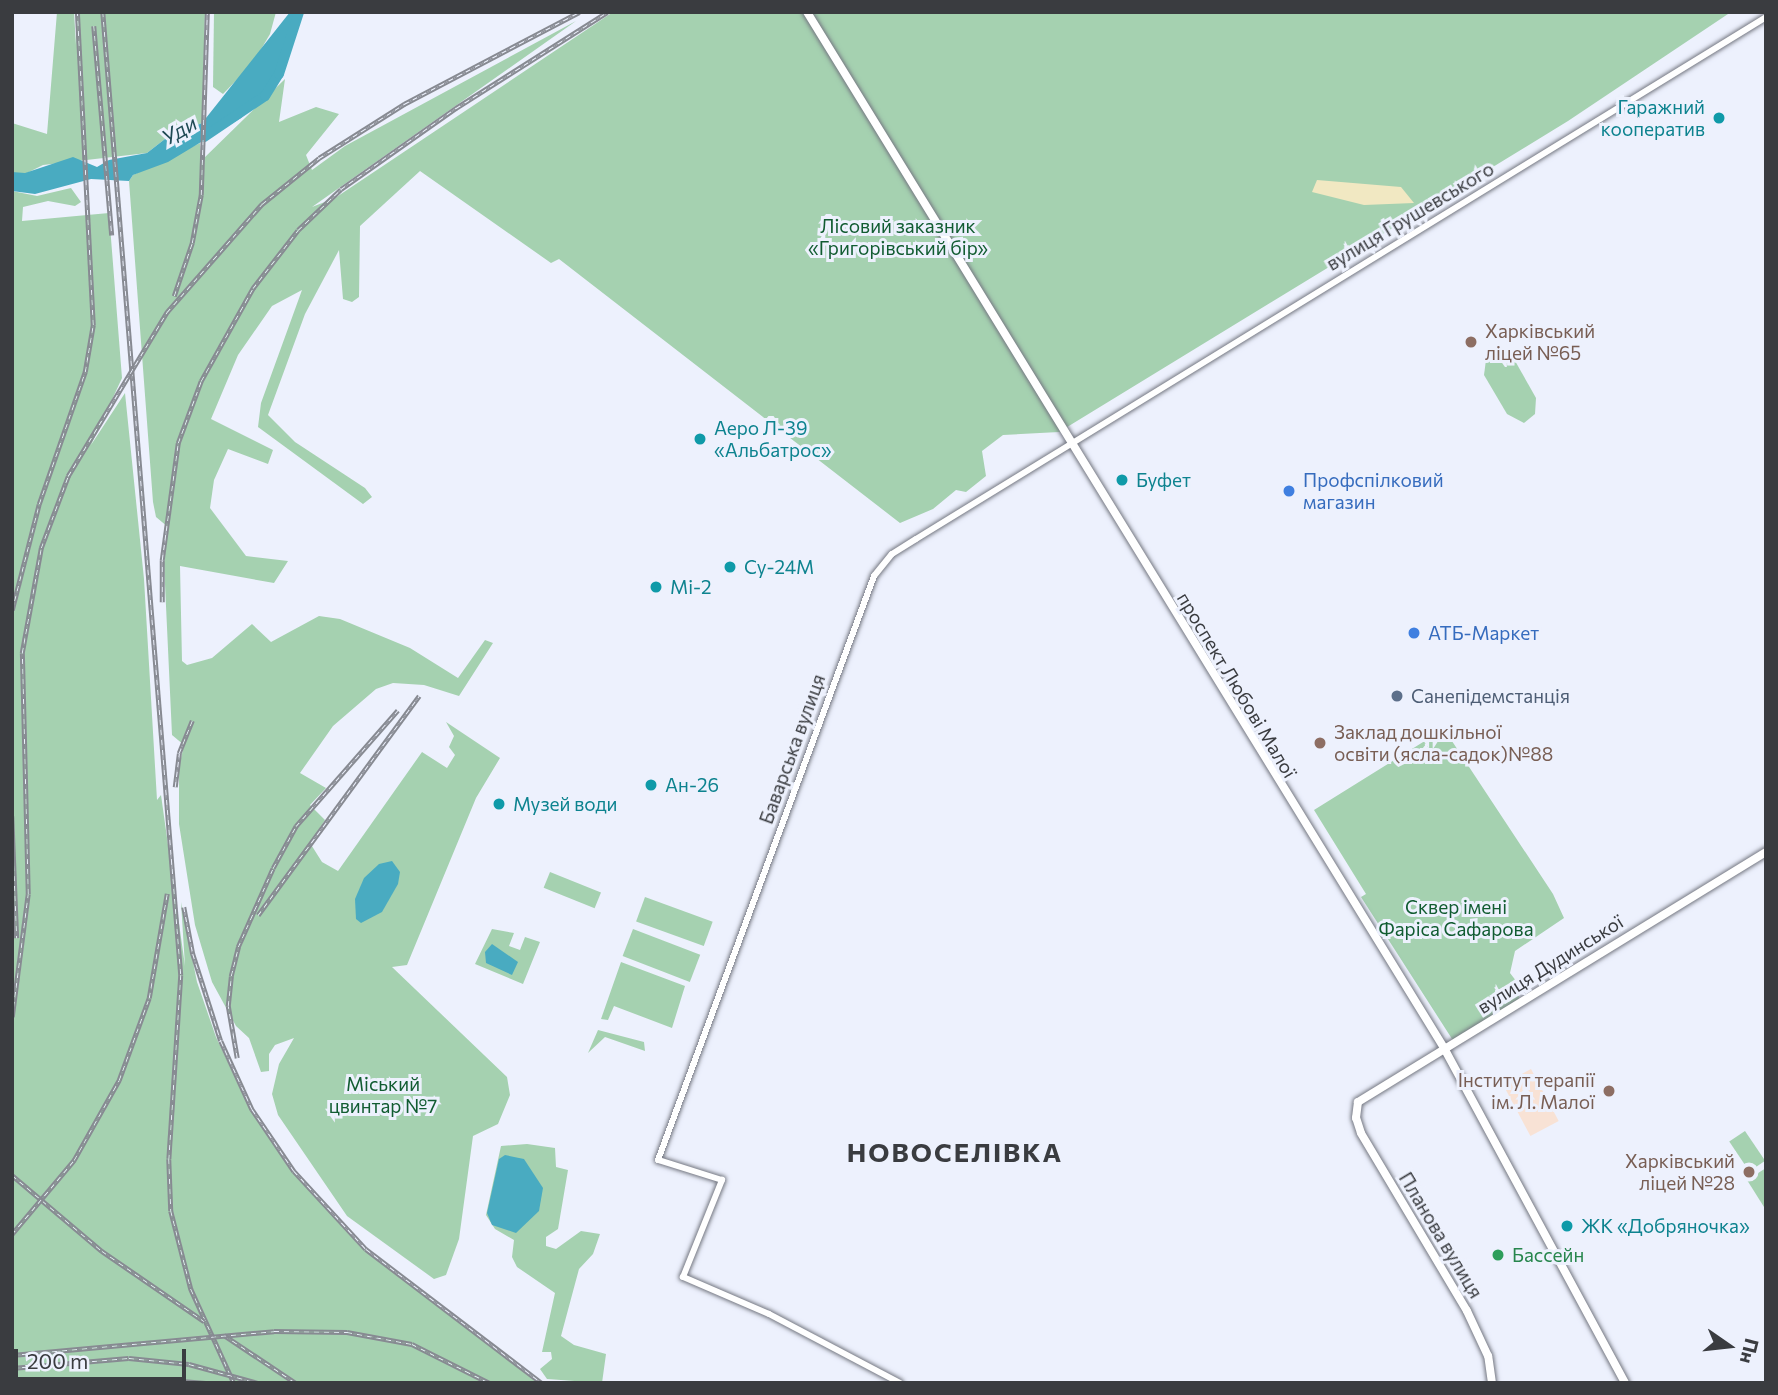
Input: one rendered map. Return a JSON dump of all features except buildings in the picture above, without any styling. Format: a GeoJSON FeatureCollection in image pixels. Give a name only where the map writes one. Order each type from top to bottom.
{"type":"FeatureCollection","features":[{"type":"Feature","properties":{"kind":"main road","name":"проспект Любові Малої"},"geometry":{"type":"LineString","coordinates":[[807,12],[1444,1048],[1625,1383]]}},
{"type":"Feature","properties":{"kind":"main road","name":"вулиця Дудинської"},"geometry":{"type":"LineString","coordinates":[[1357,1107],[1367,1093],[1766,852]]}},
{"type":"Feature","properties":{"kind":"main road","name":"Планова вулиця"},"geometry":{"type":"LineString","coordinates":[[1357,1107],[1361,1133],[1478,1331],[1493,1383]]}},
{"type":"Feature","properties":{"kind":"street","name":"вулиця Грушевського"},"geometry":{"type":"LineString","coordinates":[[1072,443],[1766,18]]}},
{"type":"Feature","properties":{"kind":"street","name":"Баварська вулиця"},"geometry":{"type":"LineString","coordinates":[[900,1383],[769,1314],[683,1277],[722,1180],[658,1160],[874,576],[892,554],[1072,443]]}},
{"type":"Feature","properties":{"kind":"shaded area"},"geometry":{"type":"Polygon","coordinates":[[[1531,1069],[1559,1121],[1530,1136],[1503,1084],[1531,1069]]]}},
{"type":"Feature","properties":{"kind":"green space"},"geometry":{"type":"Polygon","coordinates":[[[57,12],[74,12],[76,45],[76,12],[205,12],[202,123],[165,139],[147,153],[43,165],[23,175],[12,173],[12,123],[47,134],[57,12]]]}},
{"type":"Feature","properties":{"kind":"green space"},"geometry":{"type":"Polygon","coordinates":[[[214,12],[276,12],[270,34],[253,63],[223,94],[213,87],[214,12]]]}},
{"type":"Feature","properties":{"kind":"green space","name":"Лісовий заказник «Григорівський бір»"},"geometry":{"type":"Polygon","coordinates":[[[613,12],[1731,12],[1568,121],[1059,432],[1003,435],[982,451],[986,476],[966,492],[956,490],[933,509],[900,523],[559,259],[551,263],[420,171],[360,226],[359,297],[352,302],[343,299],[339,250],[305,314],[268,415],[295,442],[365,488],[372,497],[363,504],[258,427],[261,403],[302,290],[272,306],[238,355],[211,419],[273,450],[268,464],[228,449],[214,480],[210,508],[246,556],[288,561],[274,583],[180,566],[182,661],[187,665],[212,658],[252,624],[271,642],[319,616],[340,619],[410,648],[458,678],[485,640],[493,643],[459,696],[424,685],[393,683],[376,689],[333,726],[300,773],[326,788],[310,805],[325,820],[310,843],[322,862],[338,871],[422,752],[447,768],[455,755],[449,747],[454,736],[446,722],[500,758],[476,798],[407,965],[392,967],[507,1077],[510,1095],[498,1124],[473,1136],[459,1239],[446,1275],[434,1279],[347,1216],[278,1115],[272,1094],[279,1064],[294,1038],[275,1045],[269,1054],[269,1071],[261,1072],[249,1038],[236,1026],[212,982],[195,925],[179,824],[179,767],[184,745],[172,735],[164,563],[168,527],[156,517],[153,502],[129,181],[133,175],[200,143],[201,161],[285,79],[279,122],[316,107],[339,114],[306,155],[312,170],[345,146],[576,21],[312,207],[335,198],[613,12]]]}},
{"type":"Feature","properties":{"kind":"green space"},"geometry":{"type":"Polygon","coordinates":[[[71,188],[81,202],[75,206],[48,201],[23,207],[22,221],[109,213],[122,378],[91,445],[125,393],[144,579],[157,800],[161,795],[185,966],[181,902],[197,982],[216,1037],[250,1109],[288,1166],[361,1247],[538,1383],[12,1383],[12,191],[37,196],[71,188]]]}},
{"type":"Feature","properties":{"kind":"green space"},"geometry":{"type":"Polygon","coordinates":[[[1497,353],[1514,359],[1536,398],[1535,414],[1524,423],[1507,414],[1484,375],[1486,360],[1497,353]]]}},
{"type":"Feature","properties":{"kind":"green space","name":"Сквер імені Фаріса Сафарова"},"geometry":{"type":"Polygon","coordinates":[[[1444,729],[1553,894],[1564,918],[1515,951],[1510,973],[1520,986],[1518,1004],[1454,1042],[1361,897],[1366,894],[1314,810],[1444,729]]]}},
{"type":"Feature","properties":{"kind":"green space"},"geometry":{"type":"Polygon","coordinates":[[[550,872],[601,893],[595,908],[544,888],[550,872]]]}},
{"type":"Feature","properties":{"kind":"green space"},"geometry":{"type":"Polygon","coordinates":[[[645,897],[713,922],[704,946],[636,921],[645,897]]]}},
{"type":"Feature","properties":{"kind":"green space"},"geometry":{"type":"Polygon","coordinates":[[[492,929],[514,933],[509,946],[520,950],[525,937],[540,942],[523,984],[475,964],[492,929]]]}},
{"type":"Feature","properties":{"kind":"green space"},"geometry":{"type":"Polygon","coordinates":[[[633,929],[700,955],[690,982],[623,956],[633,929]]]}},
{"type":"Feature","properties":{"kind":"green space"},"geometry":{"type":"Polygon","coordinates":[[[621,962],[685,986],[672,1028],[614,1006],[608,1020],[601,1019],[621,962]]]}},
{"type":"Feature","properties":{"kind":"green space"},"geometry":{"type":"Polygon","coordinates":[[[598,1030],[644,1042],[645,1051],[605,1037],[588,1053],[598,1030]]]}},
{"type":"Feature","properties":{"kind":"green space"},"geometry":{"type":"Polygon","coordinates":[[[1745,1131],[1765,1161],[1749,1171],[1729,1142],[1745,1131]]]}},
{"type":"Feature","properties":{"kind":"green space"},"geometry":{"type":"Polygon","coordinates":[[[527,1144],[555,1148],[556,1167],[568,1170],[558,1229],[546,1237],[546,1246],[556,1249],[581,1231],[600,1234],[593,1254],[579,1269],[561,1336],[574,1345],[606,1354],[602,1383],[547,1379],[540,1369],[552,1359],[551,1352],[542,1352],[555,1293],[517,1267],[512,1257],[514,1240],[495,1229],[486,1215],[501,1146],[527,1144]]]}},
{"type":"Feature","properties":{"kind":"green space"},"geometry":{"type":"Polygon","coordinates":[[[1766,1168],[1766,1206],[1764,1207],[1747,1180],[1766,1168]]]}},
{"type":"Feature","properties":{"kind":"sand"},"geometry":{"type":"Polygon","coordinates":[[[1317,180],[1401,187],[1414,203],[1364,205],[1312,192],[1317,180]]]}},
{"type":"Feature","properties":{"kind":"water"},"geometry":{"type":"Polygon","coordinates":[[[290,12],[300,12],[269,89],[241,118],[168,162],[133,175],[129,181],[91,179],[35,194],[12,191],[12,172],[25,173],[73,157],[97,167],[109,160],[147,153],[165,139],[202,123],[290,12]]]}},
{"type":"Feature","properties":{"kind":"water"},"geometry":{"type":"Polygon","coordinates":[[[392,861],[400,872],[398,884],[382,912],[361,923],[356,919],[355,899],[364,878],[379,864],[392,861]]]}},
{"type":"Feature","properties":{"kind":"water"},"geometry":{"type":"Polygon","coordinates":[[[492,944],[518,962],[512,975],[486,963],[485,952],[492,944]]]}},
{"type":"Feature","properties":{"kind":"water"},"geometry":{"type":"Polygon","coordinates":[[[505,1155],[524,1159],[543,1188],[539,1211],[516,1233],[492,1225],[487,1213],[499,1159],[505,1155]]]}},
{"type":"Feature","properties":{"kind":"waterway","name":"Уди"},"geometry":{"type":"LineString","coordinates":[[204,137],[265,96],[279,74],[299,12]]}},
{"type":"Feature","properties":{"kind":"railway"},"geometry":{"type":"LineString","coordinates":[[12,610],[39,504],[85,372],[93,325],[77,12]]}},
{"type":"Feature","properties":{"kind":"railway"},"geometry":{"type":"LineString","coordinates":[[103,12],[181,975],[169,1159],[171,1211],[191,1289],[234,1383]]}},
{"type":"Feature","properties":{"kind":"railway"},"geometry":{"type":"LineString","coordinates":[[174,296],[192,243],[201,195],[207,12]]}},
{"type":"Feature","properties":{"kind":"railway"},"geometry":{"type":"LineString","coordinates":[[12,1017],[28,894],[22,653],[41,548],[68,476],[167,312],[262,204],[319,158],[404,104],[579,12]]}},
{"type":"Feature","properties":{"kind":"railway"},"geometry":{"type":"LineString","coordinates":[[162,602],[162,560],[178,443],[201,381],[253,288],[298,230],[341,189],[456,108],[607,12]]}},
{"type":"Feature","properties":{"kind":"railway"},"geometry":{"type":"LineString","coordinates":[[94,26],[112,235]]}},
{"type":"Feature","properties":{"kind":"railway"},"geometry":{"type":"LineString","coordinates":[[258,915],[419,696]]}},
{"type":"Feature","properties":{"kind":"railway"},"geometry":{"type":"LineString","coordinates":[[237,1058],[228,1006],[231,976],[238,947],[273,868],[296,826],[398,710]]}},
{"type":"Feature","properties":{"kind":"railway"},"geometry":{"type":"LineString","coordinates":[[175,787],[179,753],[192,721]]}},
{"type":"Feature","properties":{"kind":"railway"},"geometry":{"type":"LineString","coordinates":[[12,816],[17,938]]}},
{"type":"Feature","properties":{"kind":"railway"},"geometry":{"type":"LineString","coordinates":[[12,1234],[74,1160],[119,1080],[149,998],[167,894]]}},
{"type":"Feature","properties":{"kind":"railway"},"geometry":{"type":"LineString","coordinates":[[184,907],[193,954],[221,1041],[252,1109],[294,1171],[366,1249],[542,1383]]}},
{"type":"Feature","properties":{"kind":"railway"},"geometry":{"type":"LineString","coordinates":[[12,1175],[102,1251],[204,1321]]}},
{"type":"Feature","properties":{"kind":"railway"},"geometry":{"type":"LineString","coordinates":[[12,1355],[274,1331],[347,1332],[412,1344],[490,1383]]}},
{"type":"Feature","properties":{"kind":"railway"},"geometry":{"type":"LineString","coordinates":[[224,1335],[296,1383]]}},
{"type":"Feature","properties":{"kind":"railway"},"geometry":{"type":"LineString","coordinates":[[12,1368],[129,1358],[189,1364],[258,1383]]}},
{"type":"Feature","properties":{"kind":"railway"},"geometry":{"type":"LineString","coordinates":[[106,1383],[158,1379],[206,1383]]}},
{"type":"Feature","properties":{"kind":"place","name":"Гаражний кооператив"},"geometry":{"type":"Point","coordinates":[1719,118]}},
{"type":"Feature","properties":{"kind":"place","name":"Харківський ліцей №65"},"geometry":{"type":"Point","coordinates":[1471,342]}},
{"type":"Feature","properties":{"kind":"place","name":"Аеро Л-39 «Альбатрос»"},"geometry":{"type":"Point","coordinates":[700,439]}},
{"type":"Feature","properties":{"kind":"place","name":"Буфет"},"geometry":{"type":"Point","coordinates":[1122,480]}},
{"type":"Feature","properties":{"kind":"place","name":"Профспілковий магазин"},"geometry":{"type":"Point","coordinates":[1289,491]}},
{"type":"Feature","properties":{"kind":"place","name":"Су-24М"},"geometry":{"type":"Point","coordinates":[730,567]}},
{"type":"Feature","properties":{"kind":"place","name":"Мі-2"},"geometry":{"type":"Point","coordinates":[656,587]}},
{"type":"Feature","properties":{"kind":"place","name":"АТБ-Маркет"},"geometry":{"type":"Point","coordinates":[1414,633]}},
{"type":"Feature","properties":{"kind":"place","name":"Санепідемстанція"},"geometry":{"type":"Point","coordinates":[1397,696]}},
{"type":"Feature","properties":{"kind":"place","name":"Заклад дошкільної освіти (ясла-садок)№88"},"geometry":{"type":"Point","coordinates":[1320,743]}},
{"type":"Feature","properties":{"kind":"place","name":"Ан-26"},"geometry":{"type":"Point","coordinates":[651,785]}},
{"type":"Feature","properties":{"kind":"place","name":"Музей води"},"geometry":{"type":"Point","coordinates":[499,804]}},
{"type":"Feature","properties":{"kind":"place","name":"Інститут терапії ім. Л. Малої"},"geometry":{"type":"Point","coordinates":[1609,1091]}},
{"type":"Feature","properties":{"kind":"place","name":"Харківський ліцей №28"},"geometry":{"type":"Point","coordinates":[1749,1172]}},
{"type":"Feature","properties":{"kind":"place","name":"ЖК «Добряночка»"},"geometry":{"type":"Point","coordinates":[1567,1226]}},
{"type":"Feature","properties":{"kind":"place","name":"Бассейн"},"geometry":{"type":"Point","coordinates":[1498,1255]}},
{"type":"Feature","properties":{"kind":"district","name":"НОВОСЕЛІВКА"},"geometry":{"type":"Point","coordinates":[955,1152]}},
{"type":"Feature","properties":{"kind":"park label","name":"Міський цвинтар №7"},"geometry":{"type":"Point","coordinates":[383,1095]}}]}
